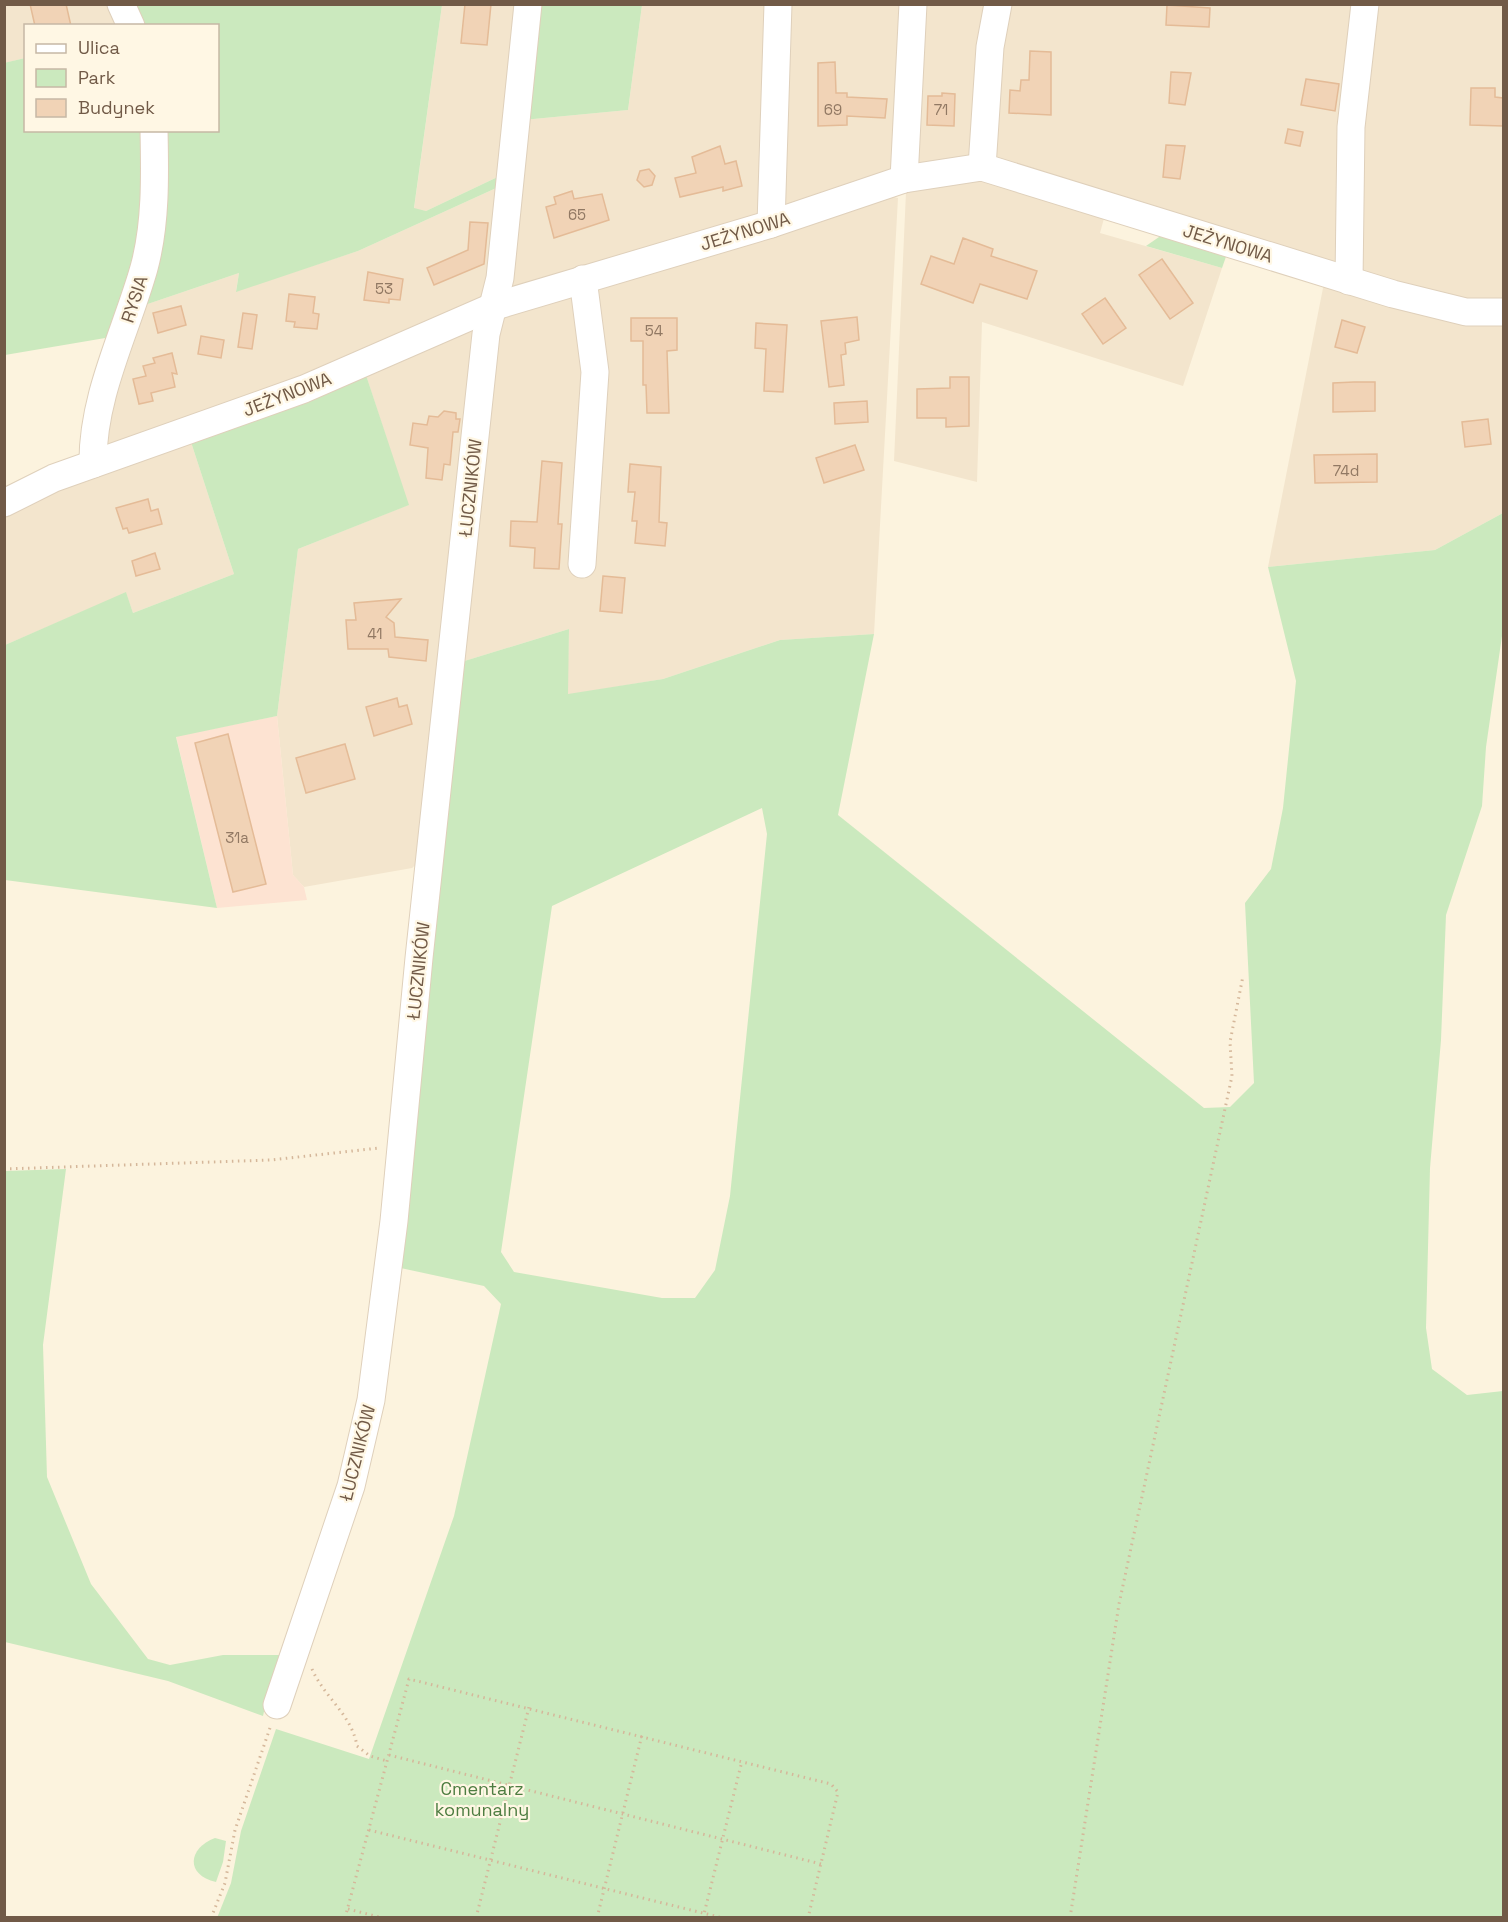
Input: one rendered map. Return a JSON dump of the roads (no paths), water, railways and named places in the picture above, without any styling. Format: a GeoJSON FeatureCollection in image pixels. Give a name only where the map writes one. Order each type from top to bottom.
{"type":"FeatureCollection","features":[{"type":"Feature","properties":{"kind":"street"},"geometry":{"type":"LineString","coordinates":[[121,4],[130,24]]}},
{"type":"Feature","properties":{"kind":"street","name":"ŁUCZNIKÓW"},"geometry":{"type":"LineString","coordinates":[[277,1705],[351,1486],[371,1400],[402,1143],[418,958],[485,346],[500,278],[528,4]]}},
{"type":"Feature","properties":{"kind":"street"},"geometry":{"type":"LineString","coordinates":[[771,224],[777,4]]}},
{"type":"Feature","properties":{"kind":"street"},"geometry":{"type":"LineString","coordinates":[[904,178],[913,4]]}},
{"type":"Feature","properties":{"kind":"street"},"geometry":{"type":"LineString","coordinates":[[982,167],[990,47],[998,4]]}},
{"type":"Feature","properties":{"kind":"street"},"geometry":{"type":"LineString","coordinates":[[1349,281],[1351,127],[1365,4]]}},
{"type":"Feature","properties":{"kind":"street","name":"RYSIA"},"geometry":{"type":"LineString","coordinates":[[93,464],[95,423],[144,266],[152,227],[154,132]]}},
{"type":"Feature","properties":{"kind":"street","name":"JEŻYNOWA"},"geometry":{"type":"LineString","coordinates":[[4,503],[54,478],[303,390],[492,307],[771,224],[904,178],[982,167],[1349,281],[1466,312],[1503,312]]}},
{"type":"Feature","properties":{"kind":"street"},"geometry":{"type":"LineString","coordinates":[[582,564],[595,372],[583,279]]}},
{"type":"Feature","properties":{"kind":"park label","name":"Cmentarz komunalny"},"geometry":{"type":"Point","coordinates":[482,1798]}}]}
